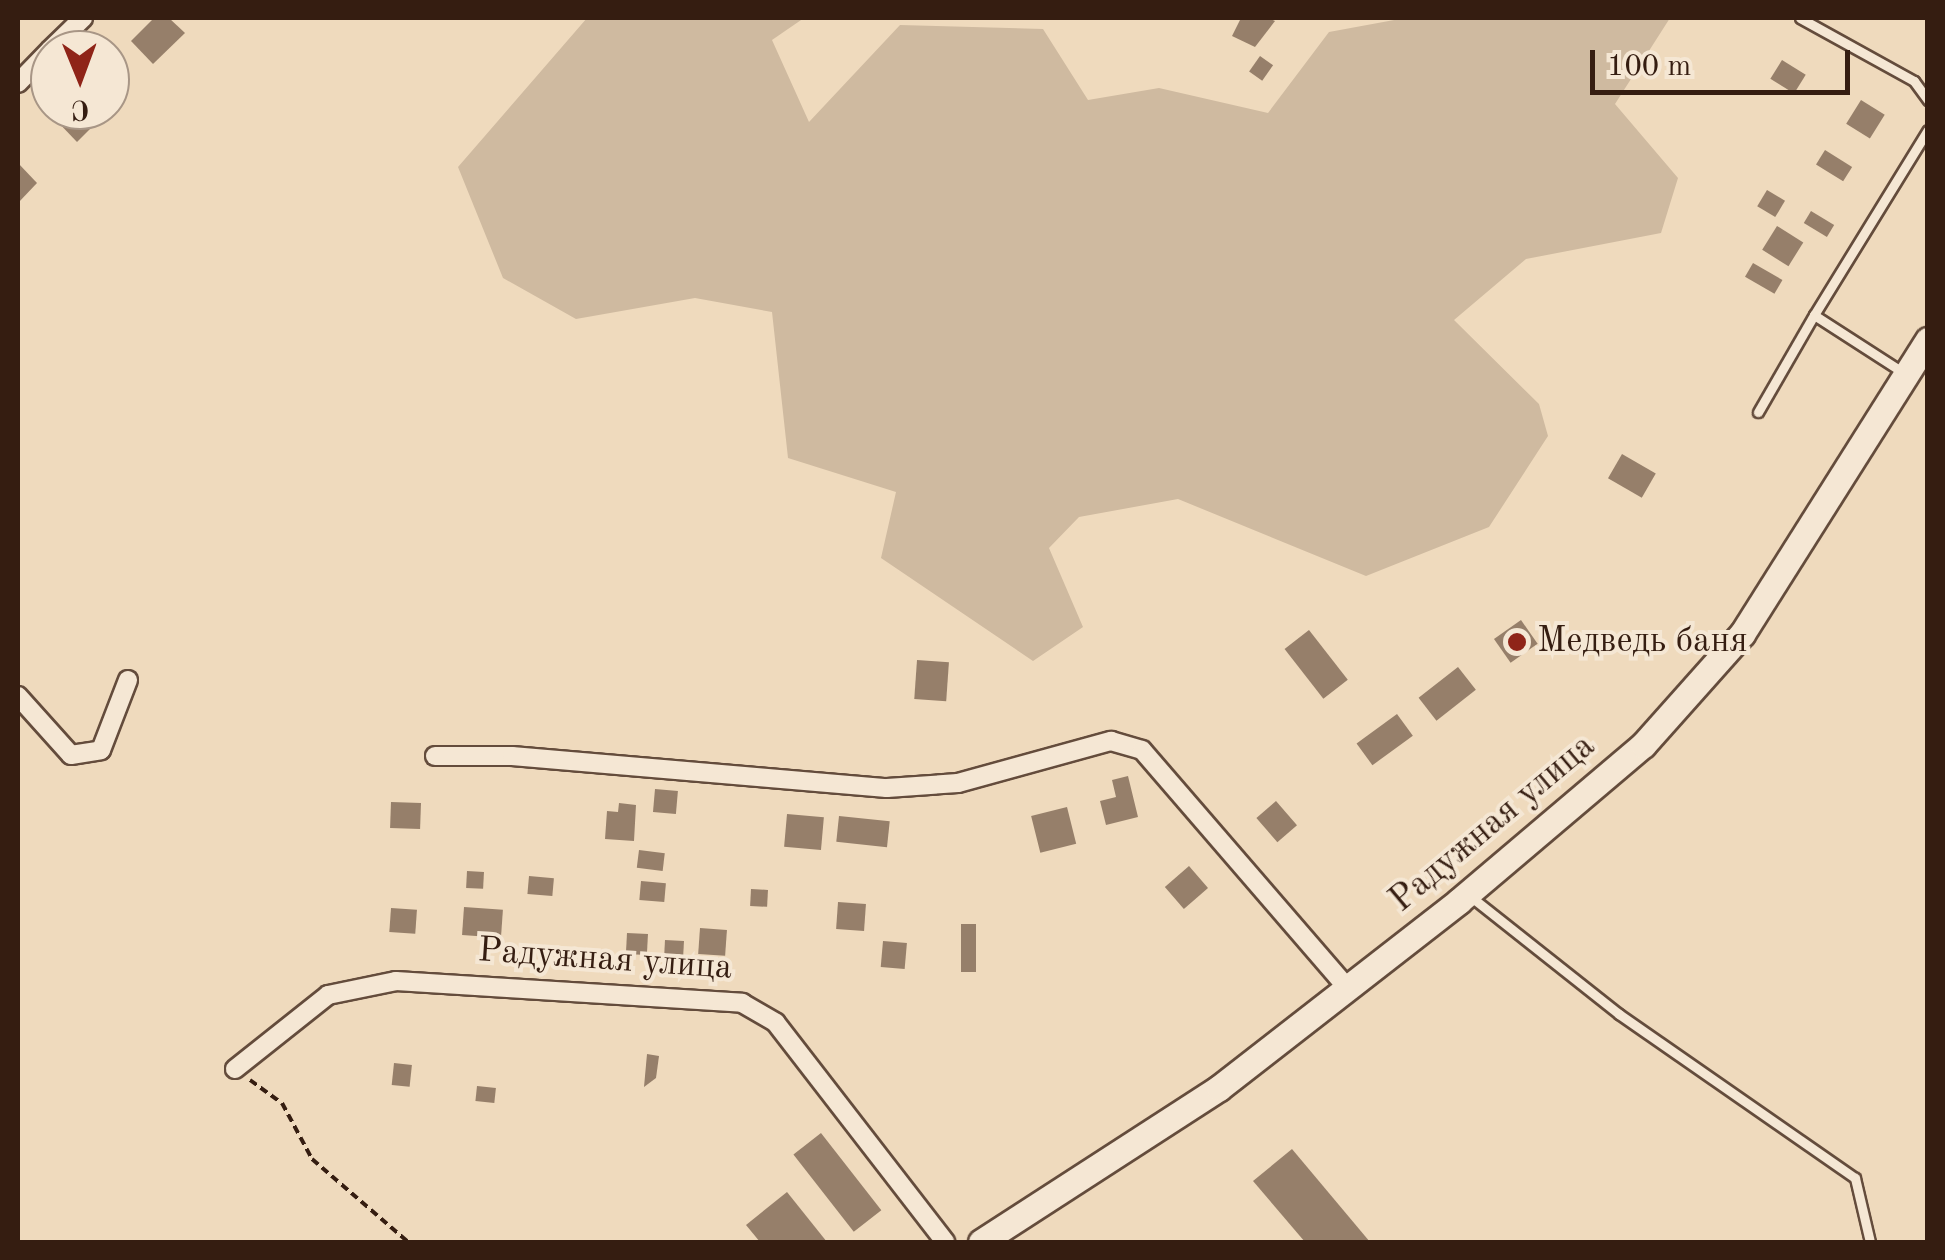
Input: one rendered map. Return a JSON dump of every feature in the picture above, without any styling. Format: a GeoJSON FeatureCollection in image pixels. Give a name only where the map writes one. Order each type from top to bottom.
{"type":"FeatureCollection","features":[{"type":"Feature","properties":{"kind":"street","name":"Радужная улица"},"geometry":{"type":"LineString","coordinates":[[981,1242],[1219,1088],[1468,894],[1642,746],[1742,634],[1928,340]]}},
{"type":"Feature","properties":{"kind":"street"},"geometry":{"type":"LineString","coordinates":[[18,696],[71,755],[86,753],[101,750],[128,680]]}},
{"type":"Feature","properties":{"kind":"street"},"geometry":{"type":"LineString","coordinates":[[435,756],[886,788],[958,783],[1111,741],[1142,750],[1346,986]]}},
{"type":"Feature","properties":{"kind":"street","name":"Радужная улица"},"geometry":{"type":"LineString","coordinates":[[235,1068],[328,995],[396,981],[742,1002],[776,1023],[945,1242]]}},
{"type":"Feature","properties":{"kind":"lane"},"geometry":{"type":"LineString","coordinates":[[1800,18],[1914,81],[1928,100]]}},
{"type":"Feature","properties":{"kind":"lane"},"geometry":{"type":"LineString","coordinates":[[1758,412],[1928,130]]}},
{"type":"Feature","properties":{"kind":"lane"},"geometry":{"type":"LineString","coordinates":[[1814,315],[1906,374]]}},
{"type":"Feature","properties":{"kind":"lane"},"geometry":{"type":"LineString","coordinates":[[1468,894],[1619,1014],[1855,1178],[1870,1242]]}},
{"type":"Feature","properties":{"kind":"path"},"geometry":{"type":"LineString","coordinates":[[235,1068],[282,1103],[312,1159],[344,1192],[408,1242]]}},
{"type":"Feature","properties":{"kind":"shaded area"},"geometry":{"type":"Polygon","coordinates":[[[587,18],[804,18],[772,40],[809,122],[900,25],[1043,29],[1088,100],[1159,88],[1268,113],[1329,32],[1405,18],[1670,18],[1615,104],[1678,178],[1661,233],[1526,259],[1454,320],[1539,404],[1548,436],[1489,527],[1366,576],[1178,499],[1079,517],[1049,548],[1083,627],[1033,661],[881,558],[896,492],[788,458],[772,312],[695,298],[576,319],[503,278],[458,167],[587,18]]]}},
{"type":"Feature","properties":{"kind":"building"},"geometry":{"type":"Polygon","coordinates":[[[154,18],[169,18],[185,33],[153,64],[131,41],[154,18]]]}},
{"type":"Feature","properties":{"kind":"building"},"geometry":{"type":"Polygon","coordinates":[[[1241,18],[1275,21],[1255,47],[1232,36],[1241,18]]]}},
{"type":"Feature","properties":{"kind":"building"},"geometry":{"type":"Polygon","coordinates":[[[1260,56],[1273,65],[1262,81],[1249,72],[1260,56]]]}},
{"type":"Feature","properties":{"kind":"building"},"geometry":{"type":"Polygon","coordinates":[[[1782,60],[1806,75],[1794,93],[1770,79],[1782,60]]]}},
{"type":"Feature","properties":{"kind":"building"},"geometry":{"type":"Polygon","coordinates":[[[1861,100],[1885,115],[1870,139],[1846,124],[1861,100]]]}},
{"type":"Feature","properties":{"kind":"building"},"geometry":{"type":"Polygon","coordinates":[[[66,130],[89,130],[77,142],[66,130]]]}},
{"type":"Feature","properties":{"kind":"building"},"geometry":{"type":"Polygon","coordinates":[[[1825,150],[1852,167],[1843,181],[1816,164],[1825,150]]]}},
{"type":"Feature","properties":{"kind":"building"},"geometry":{"type":"Polygon","coordinates":[[[18,163],[37,183],[18,203],[18,163]]]}},
{"type":"Feature","properties":{"kind":"building"},"geometry":{"type":"Polygon","coordinates":[[[1767,190],[1785,201],[1775,217],[1757,206],[1767,190]]]}},
{"type":"Feature","properties":{"kind":"building"},"geometry":{"type":"Polygon","coordinates":[[[1811,211],[1834,225],[1827,237],[1804,223],[1811,211]]]}},
{"type":"Feature","properties":{"kind":"building"},"geometry":{"type":"Polygon","coordinates":[[[1777,226],[1803,242],[1788,266],[1762,250],[1777,226]]]}},
{"type":"Feature","properties":{"kind":"building"},"geometry":{"type":"Polygon","coordinates":[[[1753,263],[1782,280],[1774,294],[1745,277],[1753,263]]]}},
{"type":"Feature","properties":{"kind":"building"},"geometry":{"type":"Polygon","coordinates":[[[1622,454],[1656,473],[1642,498],[1608,478],[1622,454]]]}},
{"type":"Feature","properties":{"kind":"building","name":"Медведь баня"},"geometry":{"type":"Polygon","coordinates":[[[1521,620],[1538,644],[1511,663],[1494,639],[1521,620]]]}},
{"type":"Feature","properties":{"kind":"building"},"geometry":{"type":"Polygon","coordinates":[[[1309,630],[1348,680],[1323,699],[1285,649],[1309,630]]]}},
{"type":"Feature","properties":{"kind":"building"},"geometry":{"type":"Polygon","coordinates":[[[917,660],[949,662],[946,701],[914,699],[917,660]]]}},
{"type":"Feature","properties":{"kind":"building"},"geometry":{"type":"Polygon","coordinates":[[[1458,667],[1476,690],[1436,721],[1419,698],[1458,667]]]}},
{"type":"Feature","properties":{"kind":"building"},"geometry":{"type":"Polygon","coordinates":[[[1397,714],[1413,736],[1372,765],[1357,743],[1397,714]]]}},
{"type":"Feature","properties":{"kind":"building"},"geometry":{"type":"Polygon","coordinates":[[[1128,776],[1138,817],[1106,825],[1100,801],[1116,797],[1112,780],[1128,776]]]}},
{"type":"Feature","properties":{"kind":"building"},"geometry":{"type":"Polygon","coordinates":[[[655,789],[678,791],[676,814],[653,812],[655,789]]]}},
{"type":"Feature","properties":{"kind":"building"},"geometry":{"type":"Polygon","coordinates":[[[1276,801],[1297,825],[1277,842],[1256,818],[1276,801]]]}},
{"type":"Feature","properties":{"kind":"building"},"geometry":{"type":"Polygon","coordinates":[[[391,802],[421,803],[420,829],[390,828],[391,802]]]}},
{"type":"Feature","properties":{"kind":"building"},"geometry":{"type":"Polygon","coordinates":[[[619,803],[636,805],[634,841],[605,839],[607,811],[618,812],[619,803]]]}},
{"type":"Feature","properties":{"kind":"building"},"geometry":{"type":"Polygon","coordinates":[[[1067,807],[1076,844],[1040,853],[1031,816],[1067,807]]]}},
{"type":"Feature","properties":{"kind":"building"},"geometry":{"type":"Polygon","coordinates":[[[787,814],[824,817],[821,850],[784,847],[787,814]]]}},
{"type":"Feature","properties":{"kind":"building"},"geometry":{"type":"Polygon","coordinates":[[[839,816],[890,821],[887,847],[836,842],[839,816]]]}},
{"type":"Feature","properties":{"kind":"building"},"geometry":{"type":"Polygon","coordinates":[[[639,850],[665,853],[663,871],[637,868],[639,850]]]}},
{"type":"Feature","properties":{"kind":"building"},"geometry":{"type":"Polygon","coordinates":[[[1189,866],[1208,888],[1184,909],[1165,887],[1189,866]]]}},
{"type":"Feature","properties":{"kind":"building"},"geometry":{"type":"Polygon","coordinates":[[[467,871],[484,872],[483,889],[466,888],[467,871]]]}},
{"type":"Feature","properties":{"kind":"building"},"geometry":{"type":"Polygon","coordinates":[[[529,876],[554,878],[552,896],[527,894],[529,876]]]}},
{"type":"Feature","properties":{"kind":"building"},"geometry":{"type":"Polygon","coordinates":[[[641,881],[666,883],[664,902],[639,900],[641,881]]]}},
{"type":"Feature","properties":{"kind":"building"},"geometry":{"type":"Polygon","coordinates":[[[751,889],[768,890],[767,907],[750,906],[751,889]]]}},
{"type":"Feature","properties":{"kind":"building"},"geometry":{"type":"Polygon","coordinates":[[[838,902],[866,904],[864,931],[836,929],[838,902]]]}},
{"type":"Feature","properties":{"kind":"building"},"geometry":{"type":"Polygon","coordinates":[[[464,907],[503,910],[501,938],[462,935],[464,907]]]}},
{"type":"Feature","properties":{"kind":"building"},"geometry":{"type":"Polygon","coordinates":[[[391,908],[417,910],[415,934],[389,932],[391,908]]]}},
{"type":"Feature","properties":{"kind":"building"},"geometry":{"type":"Polygon","coordinates":[[[961,924],[976,924],[976,972],[961,972],[961,924]]]}},
{"type":"Feature","properties":{"kind":"building"},"geometry":{"type":"Polygon","coordinates":[[[700,928],[727,930],[725,956],[698,954],[700,928]]]}},
{"type":"Feature","properties":{"kind":"building"},"geometry":{"type":"Polygon","coordinates":[[[627,933],[648,934],[647,955],[626,954],[627,933]]]}},
{"type":"Feature","properties":{"kind":"building"},"geometry":{"type":"Polygon","coordinates":[[[665,940],[684,941],[683,965],[664,964],[665,940]]]}},
{"type":"Feature","properties":{"kind":"building"},"geometry":{"type":"Polygon","coordinates":[[[883,941],[907,943],[905,969],[881,967],[883,941]]]}},
{"type":"Feature","properties":{"kind":"building"},"geometry":{"type":"Polygon","coordinates":[[[647,1054],[659,1056],[656,1078],[644,1087],[647,1054]]]}},
{"type":"Feature","properties":{"kind":"building"},"geometry":{"type":"Polygon","coordinates":[[[394,1063],[412,1065],[410,1087],[392,1085],[394,1063]]]}},
{"type":"Feature","properties":{"kind":"building"},"geometry":{"type":"Polygon","coordinates":[[[477,1086],[496,1088],[494,1103],[475,1101],[477,1086]]]}},
{"type":"Feature","properties":{"kind":"building"},"geometry":{"type":"Polygon","coordinates":[[[821,1133],[881,1210],[854,1232],[793,1155],[821,1133]]]}},
{"type":"Feature","properties":{"kind":"building"},"geometry":{"type":"Polygon","coordinates":[[[1292,1149],[1370,1242],[1305,1242],[1253,1181],[1292,1149]]]}},
{"type":"Feature","properties":{"kind":"building"},"geometry":{"type":"Polygon","coordinates":[[[787,1192],[827,1242],[760,1242],[746,1225],[787,1192]]]}},
{"type":"Feature","properties":{"kind":"place","name":"Медведь баня"},"geometry":{"type":"Point","coordinates":[1517,642]}}]}
